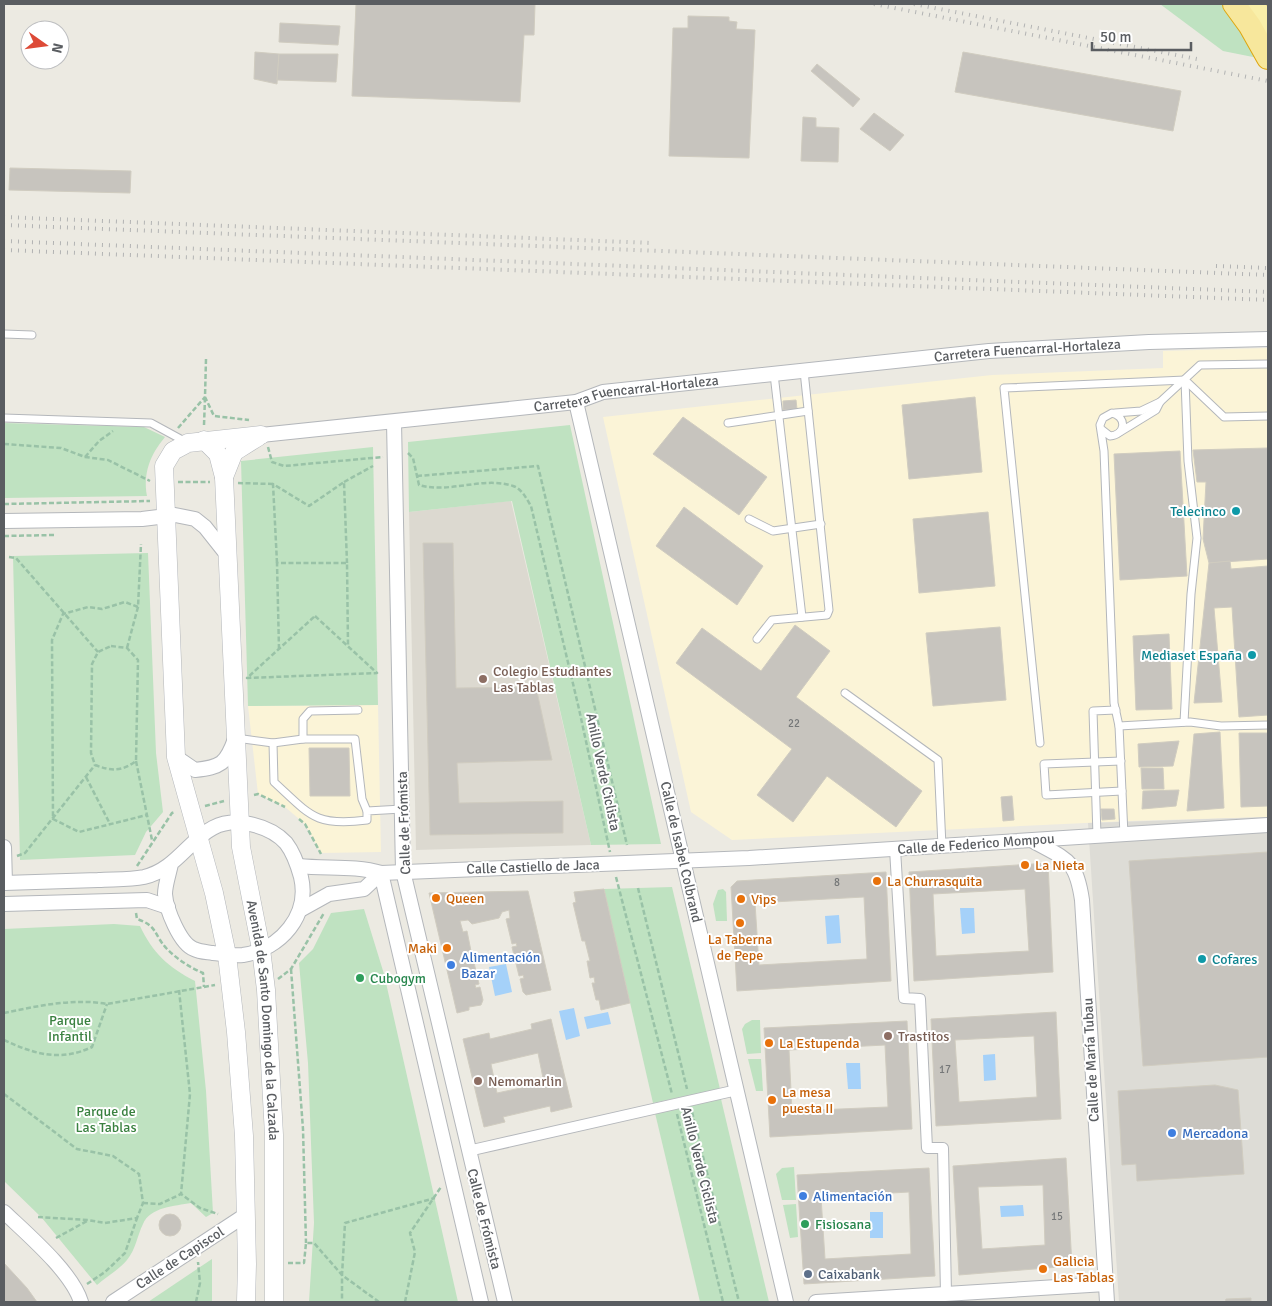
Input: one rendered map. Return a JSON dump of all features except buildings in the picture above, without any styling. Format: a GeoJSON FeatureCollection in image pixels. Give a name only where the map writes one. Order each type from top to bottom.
{"type":"FeatureCollection","features":[{"type":"Feature","properties":{"kind":"highway"},"geometry":{"type":"LineString","coordinates":[[1235,4],[1262,40]]}},
{"type":"Feature","properties":{"kind":"main road"},"geometry":{"type":"LineString","coordinates":[[1253,4],[1262,40]]}},
{"type":"Feature","properties":{"kind":"street","name":"Carretera Fuencarral-Hortaleza"},"geometry":{"type":"LineString","coordinates":[[196,441],[261,430],[394,422],[576,402],[604,392],[989,351],[1149,342],[1268,339]]}},
{"type":"Feature","properties":{"kind":"street","name":"Calle de Isabel Colbrand"},"geometry":{"type":"LineString","coordinates":[[576,402],[786,1302]]}},
{"type":"Feature","properties":{"kind":"street","name":"Calle de Frómista"},"geometry":{"type":"LineString","coordinates":[[394,422],[404,871],[468,1151],[505,1302]]}},
{"type":"Feature","properties":{"kind":"street","name":"Avenida de Santo Domingo de la Calzada"},"geometry":{"type":"LineString","coordinates":[[224,477],[234,452],[261,430]]}},
{"type":"Feature","properties":{"kind":"street","name":"Avenida de Santo Domingo de la Calzada"},"geometry":{"type":"LineString","coordinates":[[196,441],[218,454],[224,477],[241,847],[261,949],[265,980],[274,1135],[274,1302]]}},
{"type":"Feature","properties":{"kind":"street"},"geometry":{"type":"LineString","coordinates":[[166,516],[164,466],[173,451],[196,441]]}},
{"type":"Feature","properties":{"kind":"street"},"geometry":{"type":"LineString","coordinates":[[4,521],[142,519],[175,515],[195,519],[205,527],[228,556]]}},
{"type":"Feature","properties":{"kind":"street","name":"Avenida de Santo Domingo de la Calzada"},"geometry":{"type":"LineString","coordinates":[[166,516],[176,756],[190,809],[200,835],[227,955],[231,984],[244,1126],[247,1214],[246,1302]]}},
{"type":"Feature","properties":{"kind":"street","name":"Avenida de Santo Domingo de la Calzada"},"geometry":{"type":"LineString","coordinates":[[176,756],[195,770],[215,767],[228,758],[235,738]]}},
{"type":"Feature","properties":{"kind":"street"},"geometry":{"type":"LineString","coordinates":[[4,847],[4,883],[135,878],[158,873],[171,864],[200,835],[214,825],[240,822],[263,827],[275,834],[286,844],[298,866],[303,887],[302,909]]}},
{"type":"Feature","properties":{"kind":"street","name":"Calle de Federico Mompou"},"geometry":{"type":"LineString","coordinates":[[684,859],[749,858],[942,847],[1268,825]]}},
{"type":"Feature","properties":{"kind":"street","name":"Calle de María Tubau"},"geometry":{"type":"LineString","coordinates":[[1033,841],[1056,854],[1075,868],[1081,892],[1107,1302]]}},
{"type":"Feature","properties":{"kind":"street"},"geometry":{"type":"LineString","coordinates":[[896,849],[904,998],[920,998],[927,1148],[943,1148],[946,1294]]}},
{"type":"Feature","properties":{"kind":"street","name":"Calle Castiello de Jaca"},"geometry":{"type":"LineString","coordinates":[[298,866],[326,869],[364,867],[381,872],[613,864],[684,859]]}},
{"type":"Feature","properties":{"kind":"street"},"geometry":{"type":"LineString","coordinates":[[171,864],[166,894],[168,907],[177,930],[193,949],[227,955],[243,955],[261,949],[287,933],[302,909],[329,894],[364,889],[381,872]]}},
{"type":"Feature","properties":{"kind":"street","name":"Calle de Frómista"},"geometry":{"type":"LineString","coordinates":[[381,872],[482,1302]]}},
{"type":"Feature","properties":{"kind":"street"},"geometry":{"type":"LineString","coordinates":[[4,904],[147,900],[168,907]]}},
{"type":"Feature","properties":{"kind":"street"},"geometry":{"type":"LineString","coordinates":[[468,1151],[737,1090]]}},
{"type":"Feature","properties":{"kind":"street"},"geometry":{"type":"LineString","coordinates":[[4,1212],[42,1248],[78,1291],[82,1302]]}},
{"type":"Feature","properties":{"kind":"street","name":"Calle de Capiscol"},"geometry":{"type":"LineString","coordinates":[[113,1302],[247,1214]]}},
{"type":"Feature","properties":{"kind":"street"},"geometry":{"type":"LineString","coordinates":[[816,1302],[1106,1284]]}},
{"type":"Feature","properties":{"kind":"lane"},"geometry":{"type":"LineString","coordinates":[[4,334],[32,335]]}},
{"type":"Feature","properties":{"kind":"lane"},"geometry":{"type":"LineString","coordinates":[[1124,835],[1104,451],[1101,429],[1103,418],[1112,413],[1141,411],[1160,402],[1186,380],[1200,365],[1268,364]]}},
{"type":"Feature","properties":{"kind":"lane"},"geometry":{"type":"LineString","coordinates":[[757,639],[772,620],[827,615],[829,610],[804,371]]}},
{"type":"Feature","properties":{"kind":"lane"},"geometry":{"type":"LineString","coordinates":[[774,374],[802,617]]}},
{"type":"Feature","properties":{"kind":"lane"},"geometry":{"type":"LineString","coordinates":[[1184,722],[1191,594],[1197,538],[1188,461],[1186,380]]}},
{"type":"Feature","properties":{"kind":"lane"},"geometry":{"type":"LineString","coordinates":[[1040,743],[1004,388],[1186,380],[1224,417],[1268,416]]}},
{"type":"Feature","properties":{"kind":"lane"},"geometry":{"type":"LineString","coordinates":[[1110,436],[1120,433],[1156,410],[1160,402]]}},
{"type":"Feature","properties":{"kind":"lane"},"geometry":{"type":"LineString","coordinates":[[728,423],[808,412]]}},
{"type":"Feature","properties":{"kind":"lane"},"geometry":{"type":"LineString","coordinates":[[1112,413],[1119,416],[1123,422],[1120,433]]}},
{"type":"Feature","properties":{"kind":"lane"},"geometry":{"type":"LineString","coordinates":[[4,418],[151,423],[196,441]]}},
{"type":"Feature","properties":{"kind":"lane"},"geometry":{"type":"LineString","coordinates":[[1101,429],[1110,436]]}},
{"type":"Feature","properties":{"kind":"lane"},"geometry":{"type":"LineString","coordinates":[[1104,451],[1110,436]]}},
{"type":"Feature","properties":{"kind":"lane"},"geometry":{"type":"LineString","coordinates":[[749,519],[769,531],[821,524]]}},
{"type":"Feature","properties":{"kind":"lane"},"geometry":{"type":"LineString","coordinates":[[845,693],[938,760],[942,847]]}},
{"type":"Feature","properties":{"kind":"lane"},"geometry":{"type":"LineString","coordinates":[[303,739],[303,719],[310,711],[358,710]]}},
{"type":"Feature","properties":{"kind":"lane"},"geometry":{"type":"LineString","coordinates":[[1096,836],[1093,712],[1116,710]]}},
{"type":"Feature","properties":{"kind":"lane"},"geometry":{"type":"LineString","coordinates":[[1119,726],[1184,722],[1221,726],[1268,725]]}},
{"type":"Feature","properties":{"kind":"lane"},"geometry":{"type":"LineString","coordinates":[[235,738],[273,743],[303,739],[355,739],[362,800],[367,811],[366,820],[325,822],[306,812],[274,782],[273,743]]}},
{"type":"Feature","properties":{"kind":"lane"},"geometry":{"type":"LineString","coordinates":[[1121,761],[1044,764],[1046,795],[1122,791]]}},
{"type":"Feature","properties":{"kind":"lane"},"geometry":{"type":"LineString","coordinates":[[367,811],[402,809]]}},
{"type":"Feature","properties":{"kind":"path"},"geometry":{"type":"LineString","coordinates":[[196,441],[204,397],[206,359]]}},
{"type":"Feature","properties":{"kind":"path"},"geometry":{"type":"LineString","coordinates":[[204,397],[214,416],[261,430],[272,462],[284,466],[409,453],[413,458],[418,476],[538,466],[627,845]]}},
{"type":"Feature","properties":{"kind":"path"},"geometry":{"type":"LineString","coordinates":[[85,457],[99,441],[126,422]]}},
{"type":"Feature","properties":{"kind":"path"},"geometry":{"type":"LineString","coordinates":[[4,444],[61,448],[85,457],[108,460],[165,489],[156,501],[4,504]]}},
{"type":"Feature","properties":{"kind":"path"},"geometry":{"type":"LineString","coordinates":[[279,649],[273,484],[309,506],[344,482],[373,466]]}},
{"type":"Feature","properties":{"kind":"path","name":"Anillo Verde Ciclista"},"geometry":{"type":"LineString","coordinates":[[418,476],[419,485],[431,488],[475,485],[513,486],[524,494],[531,506],[580,709],[613,864],[723,1302]]}},
{"type":"Feature","properties":{"kind":"path"},"geometry":{"type":"LineString","coordinates":[[344,482],[348,646]]}},
{"type":"Feature","properties":{"kind":"path"},"geometry":{"type":"LineString","coordinates":[[4,536],[61,535]]}},
{"type":"Feature","properties":{"kind":"path"},"geometry":{"type":"LineString","coordinates":[[126,648],[138,607],[141,544]]}},
{"type":"Feature","properties":{"kind":"path"},"geometry":{"type":"LineString","coordinates":[[10,557],[16,558],[98,652]]}},
{"type":"Feature","properties":{"kind":"path"},"geometry":{"type":"LineString","coordinates":[[277,563],[347,563]]}},
{"type":"Feature","properties":{"kind":"path"},"geometry":{"type":"LineString","coordinates":[[63,614],[88,607],[102,609],[125,602],[138,607]]}},
{"type":"Feature","properties":{"kind":"path"},"geometry":{"type":"LineString","coordinates":[[53,819],[52,640],[63,614]]}},
{"type":"Feature","properties":{"kind":"path"},"geometry":{"type":"LineString","coordinates":[[315,616],[348,646],[377,673],[247,678],[315,616]]}},
{"type":"Feature","properties":{"kind":"path"},"geometry":{"type":"LineString","coordinates":[[95,765],[91,753],[92,664],[98,652],[111,646],[126,648],[138,660],[136,761],[152,842]]}},
{"type":"Feature","properties":{"kind":"path"},"geometry":{"type":"LineString","coordinates":[[95,765],[111,771],[126,768],[136,761]]}},
{"type":"Feature","properties":{"kind":"path"},"geometry":{"type":"LineString","coordinates":[[17,856],[25,853],[95,765]]}},
{"type":"Feature","properties":{"kind":"path"},"geometry":{"type":"LineString","coordinates":[[85,777],[110,824]]}},
{"type":"Feature","properties":{"kind":"path"},"geometry":{"type":"LineString","coordinates":[[135,878],[135,867],[172,813],[258,794],[285,807],[292,813]]}},
{"type":"Feature","properties":{"kind":"path"},"geometry":{"type":"LineString","coordinates":[[53,819],[79,832],[147,816]]}},
{"type":"Feature","properties":{"kind":"path"},"geometry":{"type":"LineString","coordinates":[[298,819],[305,824],[321,853],[326,869]]}},
{"type":"Feature","properties":{"kind":"path"},"geometry":{"type":"LineString","coordinates":[[638,888],[739,1302]]}},
{"type":"Feature","properties":{"kind":"path"},"geometry":{"type":"LineString","coordinates":[[265,980],[281,978],[291,969],[327,907],[329,894]]}},
{"type":"Feature","properties":{"kind":"path"},"geometry":{"type":"LineString","coordinates":[[136,901],[137,919],[150,924],[165,947],[177,958],[203,973],[204,987]]}},
{"type":"Feature","properties":{"kind":"path"},"geometry":{"type":"LineString","coordinates":[[288,1263],[304,1263],[306,1243],[303,1129],[291,969]]}},
{"type":"Feature","properties":{"kind":"path"},"geometry":{"type":"LineString","coordinates":[[4,1013],[74,1002],[90,1001],[107,1004],[179,990],[231,984]]}},
{"type":"Feature","properties":{"kind":"path"},"geometry":{"type":"LineString","coordinates":[[179,990],[190,1094],[181,1194]]}},
{"type":"Feature","properties":{"kind":"path"},"geometry":{"type":"LineString","coordinates":[[4,1040],[29,1052],[57,1056],[82,1052],[92,1047],[107,1004]]}},
{"type":"Feature","properties":{"kind":"path"},"geometry":{"type":"LineString","coordinates":[[4,1094],[77,1149],[113,1156],[139,1174],[143,1203],[124,1253],[92,1282]]}},
{"type":"Feature","properties":{"kind":"path"},"geometry":{"type":"LineString","coordinates":[[143,1203],[160,1204],[181,1194]]}},
{"type":"Feature","properties":{"kind":"path"},"geometry":{"type":"LineString","coordinates":[[181,1194],[200,1208],[218,1214]]}},
{"type":"Feature","properties":{"kind":"path"},"geometry":{"type":"LineString","coordinates":[[342,1302],[345,1223],[434,1198],[410,1233],[415,1252],[405,1302]]}},
{"type":"Feature","properties":{"kind":"path"},"geometry":{"type":"LineString","coordinates":[[38,1218],[88,1220],[105,1224],[137,1218]]}},
{"type":"Feature","properties":{"kind":"path"},"geometry":{"type":"LineString","coordinates":[[56,1238],[88,1220]]}},
{"type":"Feature","properties":{"kind":"path"},"geometry":{"type":"LineString","coordinates":[[306,1243],[314,1243],[342,1275],[379,1302]]}},
{"type":"Feature","properties":{"kind":"path"},"geometry":{"type":"LineString","coordinates":[[196,1302],[200,1283],[198,1262]]}},
{"type":"Feature","properties":{"kind":"shaded area"},"geometry":{"type":"Polygon","coordinates":[[[1268,348],[1268,817],[1128,821],[732,840],[691,812],[603,417],[992,375],[1163,368],[1163,351],[1268,348]]]}},
{"type":"Feature","properties":{"kind":"shaded area","name":"Colegio Estudiantes Las Tablas"},"geometry":{"type":"Polygon","coordinates":[[[511,501],[591,845],[416,850],[409,512],[511,501]]]}},
{"type":"Feature","properties":{"kind":"shaded area"},"geometry":{"type":"Polygon","coordinates":[[[378,705],[381,852],[321,853],[305,824],[285,807],[258,794],[248,706],[378,705]]]}},
{"type":"Feature","properties":{"kind":"shaded area"},"geometry":{"type":"Polygon","coordinates":[[[1268,817],[1268,1302],[1119,1302],[1088,823],[1268,817]]]}},
{"type":"Feature","properties":{"kind":"green space"},"geometry":{"type":"Polygon","coordinates":[[[1160,4],[1222,4],[1258,58],[1223,51],[1160,4]]]}},
{"type":"Feature","properties":{"kind":"green space"},"geometry":{"type":"Polygon","coordinates":[[[4,423],[144,427],[165,437],[155,451],[149,465],[146,480],[147,496],[4,498],[4,423]]]}},
{"type":"Feature","properties":{"kind":"green space"},"geometry":{"type":"Polygon","coordinates":[[[570,425],[661,844],[591,845],[512,501],[409,512],[408,442],[570,425]]]}},
{"type":"Feature","properties":{"kind":"green space"},"geometry":{"type":"Polygon","coordinates":[[[373,447],[378,705],[248,706],[241,461],[373,447]]]}},
{"type":"Feature","properties":{"kind":"green space"},"geometry":{"type":"Polygon","coordinates":[[[148,553],[156,753],[163,812],[146,832],[135,855],[20,860],[13,556],[148,553]]]}},
{"type":"Feature","properties":{"kind":"green space"},"geometry":{"type":"Polygon","coordinates":[[[672,887],[720,1089],[653,1103],[604,889],[672,887]]]}},
{"type":"Feature","properties":{"kind":"green space"},"geometry":{"type":"Polygon","coordinates":[[[723,889],[726,892],[727,921],[716,921],[713,904],[718,890],[723,889]]]}},
{"type":"Feature","properties":{"kind":"green space"},"geometry":{"type":"Polygon","coordinates":[[[364,909],[384,974],[458,1302],[309,1302],[314,1223],[308,1063],[299,963],[313,949],[331,913],[364,909]]]}},
{"type":"Feature","properties":{"kind":"green space","name":"Parque de Las Tablas"},"geometry":{"type":"Polygon","coordinates":[[[114,924],[140,926],[150,944],[169,965],[195,981],[206,1091],[213,1213],[206,1217],[191,1203],[171,1206],[151,1214],[146,1218],[127,1260],[121,1267],[97,1285],[42,1218],[4,1181],[4,929],[114,924]]]}},
{"type":"Feature","properties":{"kind":"green space"},"geometry":{"type":"Polygon","coordinates":[[[752,1020],[760,1020],[761,1053],[747,1054],[742,1029],[745,1024],[752,1020]]]}},
{"type":"Feature","properties":{"kind":"green space"},"geometry":{"type":"Polygon","coordinates":[[[748,1059],[761,1059],[763,1091],[756,1091],[748,1059]]]}},
{"type":"Feature","properties":{"kind":"green space"},"geometry":{"type":"Polygon","coordinates":[[[721,1099],[769,1302],[700,1302],[655,1113],[721,1099]]]}},
{"type":"Feature","properties":{"kind":"green space"},"geometry":{"type":"Polygon","coordinates":[[[794,1167],[796,1200],[782,1200],[776,1174],[782,1168],[794,1167]]]}},
{"type":"Feature","properties":{"kind":"green space"},"geometry":{"type":"Polygon","coordinates":[[[796,1204],[798,1237],[790,1238],[783,1205],[796,1204]]]}},
{"type":"Feature","properties":{"kind":"green space"},"geometry":{"type":"Polygon","coordinates":[[[212,1259],[212,1302],[148,1302],[212,1259]]]}},
{"type":"Feature","properties":{"kind":"water"},"geometry":{"type":"Polygon","coordinates":[[[960,908],[974,908],[975,933],[962,934],[960,908]]]}},
{"type":"Feature","properties":{"kind":"water"},"geometry":{"type":"Polygon","coordinates":[[[839,915],[841,943],[827,944],[825,916],[839,915]]]}},
{"type":"Feature","properties":{"kind":"water"},"geometry":{"type":"Polygon","coordinates":[[[506,964],[512,992],[495,996],[489,967],[506,964]]]}},
{"type":"Feature","properties":{"kind":"water"},"geometry":{"type":"Polygon","coordinates":[[[574,1008],[580,1036],[566,1040],[559,1011],[574,1008]]]}},
{"type":"Feature","properties":{"kind":"water"},"geometry":{"type":"Polygon","coordinates":[[[608,1012],[611,1024],[587,1029],[584,1017],[608,1012]]]}},
{"type":"Feature","properties":{"kind":"water"},"geometry":{"type":"Polygon","coordinates":[[[995,1054],[996,1080],[984,1081],[983,1055],[995,1054]]]}},
{"type":"Feature","properties":{"kind":"water"},"geometry":{"type":"Polygon","coordinates":[[[846,1063],[860,1063],[861,1089],[848,1089],[846,1063]]]}},
{"type":"Feature","properties":{"kind":"water"},"geometry":{"type":"Polygon","coordinates":[[[1023,1205],[1024,1216],[1001,1217],[1000,1206],[1023,1205]]]}},
{"type":"Feature","properties":{"kind":"water"},"geometry":{"type":"Polygon","coordinates":[[[870,1212],[883,1212],[883,1238],[870,1238],[870,1212]]]}},
{"type":"Feature","properties":{"kind":"railway"},"geometry":{"type":"LineString","coordinates":[[874,4],[1268,81]]}},
{"type":"Feature","properties":{"kind":"railway"},"geometry":{"type":"LineString","coordinates":[[914,4],[1202,60]]}},
{"type":"Feature","properties":{"kind":"railway"},"geometry":{"type":"LineString","coordinates":[[4,217],[651,243]]}},
{"type":"Feature","properties":{"kind":"railway"},"geometry":{"type":"LineString","coordinates":[[4,225],[1268,275]]}},
{"type":"Feature","properties":{"kind":"railway"},"geometry":{"type":"LineString","coordinates":[[4,241],[1268,292]]}},
{"type":"Feature","properties":{"kind":"railway"},"geometry":{"type":"LineString","coordinates":[[4,250],[1268,300]]}},
{"type":"Feature","properties":{"kind":"railway"},"geometry":{"type":"LineString","coordinates":[[1216,266],[1268,268]]}},
{"type":"Feature","properties":{"kind":"place","name":"Telecinco"},"geometry":{"type":"Point","coordinates":[1236,511]}},
{"type":"Feature","properties":{"kind":"place","name":"Mediaset España"},"geometry":{"type":"Point","coordinates":[1252,655]}},
{"type":"Feature","properties":{"kind":"place","name":"Colegio Estudiantes Las Tablas"},"geometry":{"type":"Point","coordinates":[483,679]}},
{"type":"Feature","properties":{"kind":"place","name":"La Nieta"},"geometry":{"type":"Point","coordinates":[1025,865]}},
{"type":"Feature","properties":{"kind":"place","name":"La Churrasquita"},"geometry":{"type":"Point","coordinates":[877,881]}},
{"type":"Feature","properties":{"kind":"place","name":"Queen"},"geometry":{"type":"Point","coordinates":[436,898]}},
{"type":"Feature","properties":{"kind":"place","name":"Vips"},"geometry":{"type":"Point","coordinates":[741,899]}},
{"type":"Feature","properties":{"kind":"place","name":"La Taberna de Pepe"},"geometry":{"type":"Point","coordinates":[740,923]}},
{"type":"Feature","properties":{"kind":"place","name":"Maki"},"geometry":{"type":"Point","coordinates":[447,948]}},
{"type":"Feature","properties":{"kind":"place","name":"Cofares"},"geometry":{"type":"Point","coordinates":[1202,959]}},
{"type":"Feature","properties":{"kind":"place","name":"Alimentación Bazar"},"geometry":{"type":"Point","coordinates":[451,965]}},
{"type":"Feature","properties":{"kind":"place","name":"Cubogym"},"geometry":{"type":"Point","coordinates":[360,978]}},
{"type":"Feature","properties":{"kind":"place","name":"Trastitos"},"geometry":{"type":"Point","coordinates":[888,1036]}},
{"type":"Feature","properties":{"kind":"place","name":"La Estupenda"},"geometry":{"type":"Point","coordinates":[769,1043]}},
{"type":"Feature","properties":{"kind":"place","name":"Nemomarlin"},"geometry":{"type":"Point","coordinates":[478,1081]}},
{"type":"Feature","properties":{"kind":"place","name":"La mesa puesta II"},"geometry":{"type":"Point","coordinates":[772,1100]}},
{"type":"Feature","properties":{"kind":"place","name":"Mercadona"},"geometry":{"type":"Point","coordinates":[1172,1133]}},
{"type":"Feature","properties":{"kind":"place","name":"Alimentación"},"geometry":{"type":"Point","coordinates":[803,1196]}},
{"type":"Feature","properties":{"kind":"place","name":"Fisiosana"},"geometry":{"type":"Point","coordinates":[805,1224]}},
{"type":"Feature","properties":{"kind":"place","name":"Galicia Las Tablas"},"geometry":{"type":"Point","coordinates":[1043,1269]}},
{"type":"Feature","properties":{"kind":"place","name":"Caixabank"},"geometry":{"type":"Point","coordinates":[808,1274]}},
{"type":"Feature","properties":{"kind":"park label","name":"Parque Infantil"},"geometry":{"type":"Point","coordinates":[70,1028]}}]}
